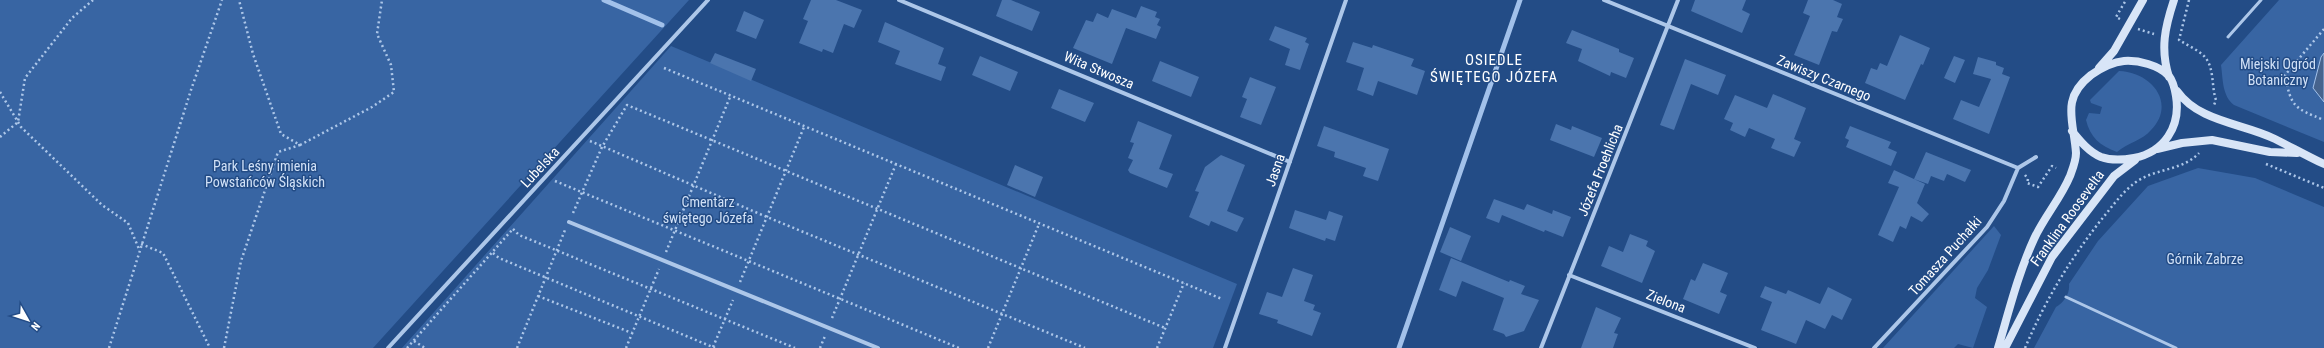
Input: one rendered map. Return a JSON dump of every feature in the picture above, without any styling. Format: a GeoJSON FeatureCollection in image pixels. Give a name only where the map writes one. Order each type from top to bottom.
{"type":"FeatureCollection","features":[{"type":"Feature","properties":{"kind":"street","name":"Lubelska"},"geometry":{"type":"LineString","coordinates":[[388,348],[708,0]]}},
{"type":"Feature","properties":{"kind":"street","name":"Wita Stwosza"},"geometry":{"type":"LineString","coordinates":[[899,0],[1290,162]]}},
{"type":"Feature","properties":{"kind":"street","name":"Jasna"},"geometry":{"type":"LineString","coordinates":[[1225,348],[1346,0]]}},
{"type":"Feature","properties":{"kind":"street","name":"Zawiszy Czarnego"},"geometry":{"type":"LineString","coordinates":[[1604,0],[2018,168]]}},
{"type":"Feature","properties":{"kind":"street","name":"Józefa Froehlicha"},"geometry":{"type":"LineString","coordinates":[[1541,348],[1669,27],[1678,0]]}},
{"type":"Feature","properties":{"kind":"street"},"geometry":{"type":"LineString","coordinates":[[2144,0],[2114,51],[2080,86],[2073,100],[2070,113],[2072,131],[2088,149],[2100,156],[2122,160],[2140,156],[2156,149],[2203,141],[2226,142],[2270,152],[2299,153]]}},
{"type":"Feature","properties":{"kind":"street"},"geometry":{"type":"LineString","coordinates":[[2174,0],[2163,43],[2169,77],[2175,89],[2184,100],[2193,109],[2274,139],[2299,153],[2324,164]]}},
{"type":"Feature","properties":{"kind":"street"},"geometry":{"type":"LineString","coordinates":[[2094,73],[2116,62],[2127,61],[2150,65],[2169,77]]}},
{"type":"Feature","properties":{"kind":"street"},"geometry":{"type":"LineString","coordinates":[[2156,149],[2169,136],[2175,123],[2178,112],[2175,89]]}},
{"type":"Feature","properties":{"kind":"street","name":"Franklina Roosevelta"},"geometry":{"type":"LineString","coordinates":[[1998,348],[2014,290],[2024,263],[2039,228],[2067,181],[2074,165],[2076,154],[2072,131]]}},
{"type":"Feature","properties":{"kind":"street","name":"Franklina Roosevelta"},"geometry":{"type":"LineString","coordinates":[[2005,348],[2052,257],[2119,171],[2140,156]]}},
{"type":"Feature","properties":{"kind":"street"},"geometry":{"type":"LineString","coordinates":[[2018,168],[2036,157]]}},
{"type":"Feature","properties":{"kind":"street","name":"Tomasza Puchałki"},"geometry":{"type":"LineString","coordinates":[[1874,348],[1987,227],[2004,201],[2018,168]]}},
{"type":"Feature","properties":{"kind":"street"},"geometry":{"type":"LineString","coordinates":[[569,222],[878,348]]}},
{"type":"Feature","properties":{"kind":"street","name":"Zielona"},"geometry":{"type":"LineString","coordinates":[[1569,275],[1755,348]]}},
{"type":"Feature","properties":{"kind":"lane"},"geometry":{"type":"LineString","coordinates":[[2228,37],[2261,0]]}},
{"type":"Feature","properties":{"kind":"lane"},"geometry":{"type":"LineString","coordinates":[[2066,297],[2176,348]]}},
{"type":"Feature","properties":{"kind":"path"},"geometry":{"type":"LineString","coordinates":[[0,137],[18,122],[25,78],[72,18],[93,0]]}},
{"type":"Feature","properties":{"kind":"path"},"geometry":{"type":"LineString","coordinates":[[109,348],[141,244],[222,0]]}},
{"type":"Feature","properties":{"kind":"path"},"geometry":{"type":"LineString","coordinates":[[239,0],[253,54],[281,134],[300,145]]}},
{"type":"Feature","properties":{"kind":"path"},"geometry":{"type":"LineString","coordinates":[[224,348],[241,261],[278,152],[300,145],[372,107],[394,92],[391,65],[377,34],[382,0]]}},
{"type":"Feature","properties":{"kind":"path"},"geometry":{"type":"LineString","coordinates":[[2189,0],[2179,40],[2204,56],[2209,62],[2216,100],[2211,116]]}},
{"type":"Feature","properties":{"kind":"path"},"geometry":{"type":"LineString","coordinates":[[2324,29],[2285,75],[2290,99],[2304,112],[2324,120]]}},
{"type":"Feature","properties":{"kind":"path"},"geometry":{"type":"LineString","coordinates":[[664,68],[730,97],[1222,299]]}},
{"type":"Feature","properties":{"kind":"path"},"geometry":{"type":"LineString","coordinates":[[0,92],[21,128],[102,205],[128,223],[140,249]]}},
{"type":"Feature","properties":{"kind":"path"},"geometry":{"type":"LineString","coordinates":[[626,348],[730,97]]}},
{"type":"Feature","properties":{"kind":"path"},"geometry":{"type":"LineString","coordinates":[[517,348],[545,277],[602,147],[627,105],[1022,267],[1165,328]]}},
{"type":"Feature","properties":{"kind":"path"},"geometry":{"type":"LineString","coordinates":[[492,253],[499,258],[714,348],[804,127]]}},
{"type":"Feature","properties":{"kind":"path"},"geometry":{"type":"LineString","coordinates":[[590,141],[767,217],[1085,348]]}},
{"type":"Feature","properties":{"kind":"path"},"geometry":{"type":"LineString","coordinates":[[2025,348],[2049,298],[2070,260],[2117,200],[2137,181],[2193,160],[2200,152],[2203,141]]}},
{"type":"Feature","properties":{"kind":"path"},"geometry":{"type":"LineString","coordinates":[[2262,163],[2324,188]]}},
{"type":"Feature","properties":{"kind":"path"},"geometry":{"type":"LineString","coordinates":[[828,328],[896,164]]}},
{"type":"Feature","properties":{"kind":"path"},"geometry":{"type":"LineString","coordinates":[[2018,168],[2028,179],[2027,183],[2038,187],[2052,166],[2056,168]]}},
{"type":"Feature","properties":{"kind":"path"},"geometry":{"type":"LineString","coordinates":[[988,348],[1039,224]]}},
{"type":"Feature","properties":{"kind":"path"},"geometry":{"type":"LineString","coordinates":[[513,229],[519,235],[795,348]]}},
{"type":"Feature","properties":{"kind":"path"},"geometry":{"type":"LineString","coordinates":[[141,244],[163,253],[210,348]]}},
{"type":"Feature","properties":{"kind":"path"},"geometry":{"type":"LineString","coordinates":[[1157,348],[1184,283]]}},
{"type":"Feature","properties":{"kind":"path"},"geometry":{"type":"LineString","coordinates":[[538,296],[632,333]]}},
{"type":"Feature","properties":{"kind":"path"},"geometry":{"type":"LineString","coordinates":[[414,340],[426,348]]}},
{"type":"Feature","properties":{"kind":"green space","name":"Park Leśny imienia Powstańców Śląskich"},"geometry":{"type":"Polygon","coordinates":[[[0,0],[689,0],[373,348],[0,348],[0,0]]]}},
{"type":"Feature","properties":{"kind":"green space","name":"Miejski Ogród Botaniczny"},"geometry":{"type":"Polygon","coordinates":[[[2279,0],[2324,0],[2324,142],[2234,105],[2227,97],[2225,92],[2221,65],[2279,0]]]}},
{"type":"Feature","properties":{"kind":"green space","name":"Cmentarz świętego Józefa"},"geometry":{"type":"Polygon","coordinates":[[[671,46],[1237,284],[1213,348],[402,348],[671,46]]]}},
{"type":"Feature","properties":{"kind":"green space"},"geometry":{"type":"Polygon","coordinates":[[[2119,71],[2131,73],[2150,83],[2157,91],[2161,100],[2161,110],[2158,120],[2148,133],[2117,152],[2101,144],[2093,136],[2086,120],[2089,113],[2100,114],[2102,107],[2091,103],[2090,100],[2119,71]]]}},
{"type":"Feature","properties":{"kind":"green space","name":"Górnik Zabrze"},"geometry":{"type":"Polygon","coordinates":[[[2198,168],[2255,178],[2324,207],[2324,348],[2034,348],[2056,307],[2062,303],[2066,297],[2069,291],[2069,284],[2098,241],[2148,186],[2198,168]]]}},
{"type":"Feature","properties":{"kind":"green space"},"geometry":{"type":"Polygon","coordinates":[[[1994,226],[2001,235],[1988,270],[1977,288],[1975,298],[1987,307],[1973,348],[1958,344],[1954,348],[1883,348],[1994,226]]]}},
{"type":"Feature","properties":{"kind":"shaded area"},"geometry":{"type":"Polygon","coordinates":[[[2324,53],[2324,102],[2313,88],[2321,57],[2324,53]]]}},
{"type":"Feature","properties":{"kind":"building"},"geometry":{"type":"Polygon","coordinates":[[[811,0],[836,0],[862,10],[854,28],[844,24],[833,53],[823,49],[822,52],[799,43],[808,21],[803,19],[811,0]]]}},
{"type":"Feature","properties":{"kind":"building"},"geometry":{"type":"Polygon","coordinates":[[[1002,0],[1011,0],[1040,12],[1032,31],[996,16],[1002,0]]]}},
{"type":"Feature","properties":{"kind":"building"},"geometry":{"type":"Polygon","coordinates":[[[1695,0],[1746,0],[1742,10],[1750,14],[1742,33],[1691,11],[1695,0]]]}},
{"type":"Feature","properties":{"kind":"building"},"geometry":{"type":"Polygon","coordinates":[[[1808,0],[1833,0],[1842,4],[1837,17],[1843,19],[1837,32],[1832,31],[1819,65],[1794,55],[1810,16],[1803,13],[1808,0]]]}},
{"type":"Feature","properties":{"kind":"building"},"geometry":{"type":"Polygon","coordinates":[[[1141,6],[1157,12],[1155,17],[1160,19],[1157,25],[1161,27],[1156,39],[1126,28],[1112,64],[1073,48],[1086,20],[1093,22],[1097,13],[1108,18],[1112,9],[1136,18],[1141,6]]]}},
{"type":"Feature","properties":{"kind":"building"},"geometry":{"type":"Polygon","coordinates":[[[744,11],[764,20],[756,39],[736,31],[744,11]]]}},
{"type":"Feature","properties":{"kind":"building"},"geometry":{"type":"Polygon","coordinates":[[[885,22],[944,48],[938,64],[946,67],[941,81],[895,64],[900,51],[878,42],[885,22]]]}},
{"type":"Feature","properties":{"kind":"building"},"geometry":{"type":"Polygon","coordinates":[[[1275,26],[1307,38],[1305,42],[1309,44],[1300,70],[1285,65],[1290,49],[1269,40],[1275,26]]]}},
{"type":"Feature","properties":{"kind":"building"},"geometry":{"type":"Polygon","coordinates":[[[1572,30],[1619,49],[1619,52],[1634,58],[1626,78],[1611,72],[1610,76],[1578,61],[1582,49],[1566,43],[1572,30]]]}},
{"type":"Feature","properties":{"kind":"building"},"geometry":{"type":"Polygon","coordinates":[[[1900,35],[1930,48],[1905,100],[1865,83],[1871,68],[1877,70],[1880,63],[1887,66],[1900,35]]]}},
{"type":"Feature","properties":{"kind":"building"},"geometry":{"type":"Polygon","coordinates":[[[1353,42],[1372,48],[1373,45],[1414,59],[1411,66],[1425,71],[1417,95],[1378,81],[1373,96],[1357,90],[1364,68],[1346,62],[1353,42]]]}},
{"type":"Feature","properties":{"kind":"building"},"geometry":{"type":"Polygon","coordinates":[[[715,53],[756,69],[751,81],[710,63],[715,53]]]}},
{"type":"Feature","properties":{"kind":"building"},"geometry":{"type":"Polygon","coordinates":[[[980,56],[1018,72],[1010,91],[972,75],[980,56]]]}},
{"type":"Feature","properties":{"kind":"building"},"geometry":{"type":"Polygon","coordinates":[[[1954,56],[1965,60],[1955,83],[1944,78],[1954,56]]]}},
{"type":"Feature","properties":{"kind":"building"},"geometry":{"type":"Polygon","coordinates":[[[1978,57],[1996,62],[1996,65],[2004,68],[2002,74],[2010,77],[1989,134],[1953,119],[1961,100],[1979,107],[1991,79],[1973,74],[1978,57]]]}},
{"type":"Feature","properties":{"kind":"building"},"geometry":{"type":"Polygon","coordinates":[[[1685,59],[1726,75],[1718,95],[1691,84],[1674,130],[1660,125],[1685,59]]]}},
{"type":"Feature","properties":{"kind":"building"},"geometry":{"type":"Polygon","coordinates":[[[1160,61],[1199,77],[1191,97],[1152,81],[1160,61]]]}},
{"type":"Feature","properties":{"kind":"building"},"geometry":{"type":"Polygon","coordinates":[[[1250,77],[1276,87],[1261,125],[1240,117],[1247,99],[1242,97],[1250,77]]]}},
{"type":"Feature","properties":{"kind":"building"},"geometry":{"type":"Polygon","coordinates":[[[1059,89],[1094,103],[1085,122],[1051,108],[1059,89]]]}},
{"type":"Feature","properties":{"kind":"building"},"geometry":{"type":"Polygon","coordinates":[[[1773,94],[1806,108],[1794,139],[1801,142],[1794,157],[1771,148],[1775,139],[1749,128],[1745,137],[1730,130],[1733,123],[1724,119],[1735,95],[1767,108],[1773,94]]]}},
{"type":"Feature","properties":{"kind":"building"},"geometry":{"type":"Polygon","coordinates":[[[1138,121],[1172,135],[1159,169],[1173,174],[1167,188],[1130,173],[1128,170],[1133,160],[1128,158],[1134,143],[1130,142],[1138,121]]]}},
{"type":"Feature","properties":{"kind":"building"},"geometry":{"type":"Polygon","coordinates":[[[1556,124],[1571,130],[1572,126],[1602,138],[1594,157],[1550,140],[1556,124]]]}},
{"type":"Feature","properties":{"kind":"building"},"geometry":{"type":"Polygon","coordinates":[[[1324,126],[1389,149],[1378,181],[1363,176],[1366,168],[1334,157],[1335,152],[1317,146],[1324,126]]]}},
{"type":"Feature","properties":{"kind":"building"},"geometry":{"type":"Polygon","coordinates":[[[1850,126],[1891,142],[1888,148],[1897,152],[1891,166],[1846,147],[1849,140],[1845,138],[1850,126]]]}},
{"type":"Feature","properties":{"kind":"building"},"geometry":{"type":"Polygon","coordinates":[[[1926,152],[1971,170],[1965,182],[1947,174],[1944,181],[1931,176],[1928,184],[1914,179],[1926,152]]]}},
{"type":"Feature","properties":{"kind":"building"},"geometry":{"type":"Polygon","coordinates":[[[1221,155],[1245,165],[1227,211],[1244,218],[1237,232],[1211,221],[1209,226],[1189,217],[1199,192],[1195,191],[1205,167],[1221,155]]]}},
{"type":"Feature","properties":{"kind":"building"},"geometry":{"type":"Polygon","coordinates":[[[1015,165],[1043,177],[1035,197],[1007,185],[1015,165]]]}},
{"type":"Feature","properties":{"kind":"building"},"geometry":{"type":"Polygon","coordinates":[[[1894,170],[1925,184],[1917,203],[1929,214],[1922,222],[1911,216],[1906,229],[1900,226],[1893,242],[1878,235],[1899,187],[1888,183],[1894,170]]]}},
{"type":"Feature","properties":{"kind":"building"},"geometry":{"type":"Polygon","coordinates":[[[1494,199],[1524,210],[1527,204],[1552,214],[1553,210],[1571,217],[1563,237],[1545,230],[1544,232],[1502,215],[1499,223],[1486,218],[1494,199]]]}},
{"type":"Feature","properties":{"kind":"building"},"geometry":{"type":"Polygon","coordinates":[[[1295,210],[1326,220],[1329,211],[1343,216],[1335,241],[1326,238],[1325,241],[1289,228],[1295,210]]]}},
{"type":"Feature","properties":{"kind":"building"},"geometry":{"type":"Polygon","coordinates":[[[1450,227],[1471,236],[1461,261],[1440,252],[1450,227]]]}},
{"type":"Feature","properties":{"kind":"building"},"geometry":{"type":"Polygon","coordinates":[[[1630,234],[1648,241],[1646,246],[1655,251],[1642,283],[1601,266],[1609,246],[1623,252],[1630,234]]]}},
{"type":"Feature","properties":{"kind":"building"},"geometry":{"type":"Polygon","coordinates":[[[1451,258],[1509,282],[1510,280],[1525,286],[1521,294],[1539,300],[1524,331],[1506,337],[1504,334],[1493,330],[1504,298],[1462,281],[1456,297],[1439,290],[1451,258]]]}},
{"type":"Feature","properties":{"kind":"building"},"geometry":{"type":"Polygon","coordinates":[[[1703,263],[1728,273],[1720,292],[1727,295],[1719,314],[1683,299],[1691,279],[1695,281],[1703,263]]]}},
{"type":"Feature","properties":{"kind":"building"},"geometry":{"type":"Polygon","coordinates":[[[1293,268],[1313,275],[1304,301],[1315,305],[1313,310],[1321,313],[1312,336],[1277,323],[1278,320],[1259,314],[1267,292],[1282,297],[1293,268]]]}},
{"type":"Feature","properties":{"kind":"building"},"geometry":{"type":"Polygon","coordinates":[[[1765,286],[1786,294],[1788,290],[1820,304],[1828,287],[1852,299],[1842,320],[1832,315],[1825,329],[1806,320],[1796,344],[1761,330],[1772,302],[1760,297],[1765,286]]]}},
{"type":"Feature","properties":{"kind":"building"},"geometry":{"type":"Polygon","coordinates":[[[1596,307],[1621,318],[1614,333],[1618,334],[1613,348],[1581,348],[1596,307]]]}},
{"type":"Feature","properties":{"kind":"waterway"},"geometry":{"type":"LineString","coordinates":[[604,0],[662,25]]}},
{"type":"Feature","properties":{"kind":"waterway"},"geometry":{"type":"LineString","coordinates":[[1399,348],[1520,0]]}},
{"type":"Feature","properties":{"kind":"district","name":"OSIEDLE ŚWIĘTEGO JÓZEFA"},"geometry":{"type":"Point","coordinates":[1494,68]}}]}
